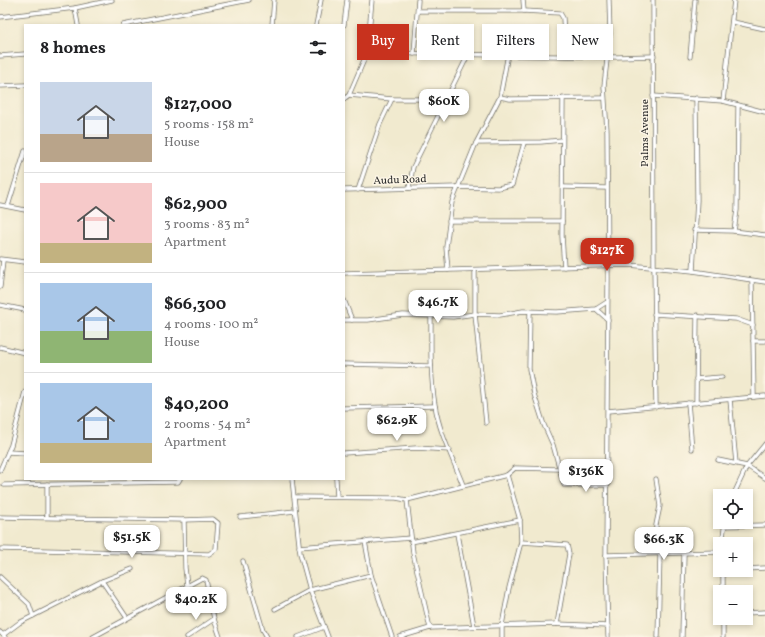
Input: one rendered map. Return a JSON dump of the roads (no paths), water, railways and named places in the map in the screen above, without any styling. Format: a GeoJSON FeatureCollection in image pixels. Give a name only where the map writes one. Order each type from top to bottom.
{"type":"FeatureCollection","features":[{"type":"Feature","properties":{"kind":"street"},"geometry":{"type":"LineString","coordinates":[[0,17],[75,8],[112,0]]}},
{"type":"Feature","properties":{"kind":"street"},"geometry":{"type":"LineString","coordinates":[[128,24],[249,0]]}},
{"type":"Feature","properties":{"kind":"street"},"geometry":{"type":"LineString","coordinates":[[272,24],[274,0]]}},
{"type":"Feature","properties":{"kind":"street"},"geometry":{"type":"LineString","coordinates":[[316,24],[321,0]]}},
{"type":"Feature","properties":{"kind":"street"},"geometry":{"type":"LineString","coordinates":[[344,24],[347,0]]}},
{"type":"Feature","properties":{"kind":"street"},"geometry":{"type":"LineString","coordinates":[[370,24],[372,0]]}},
{"type":"Feature","properties":{"kind":"street"},"geometry":{"type":"LineString","coordinates":[[414,54],[418,0]]}},
{"type":"Feature","properties":{"kind":"street"},"geometry":{"type":"LineString","coordinates":[[523,0],[524,11]]}},
{"type":"Feature","properties":{"kind":"street"},"geometry":{"type":"LineString","coordinates":[[609,0],[610,24]]}},
{"type":"Feature","properties":{"kind":"street","name":"Palms Avenue"},"geometry":{"type":"LineString","coordinates":[[654,0],[654,314],[656,407]]}},
{"type":"Feature","properties":{"kind":"street"},"geometry":{"type":"LineString","coordinates":[[690,57],[695,0]]}},
{"type":"Feature","properties":{"kind":"street"},"geometry":{"type":"LineString","coordinates":[[723,101],[733,22],[734,0]]}},
{"type":"Feature","properties":{"kind":"street"},"geometry":{"type":"LineString","coordinates":[[75,8],[78,24]]}},
{"type":"Feature","properties":{"kind":"street"},"geometry":{"type":"LineString","coordinates":[[418,11],[524,11],[562,14],[563,24]]}},
{"type":"Feature","properties":{"kind":"street"},"geometry":{"type":"LineString","coordinates":[[733,22],[765,29]]}},
{"type":"Feature","properties":{"kind":"street"},"geometry":{"type":"LineString","coordinates":[[0,56],[24,54]]}},
{"type":"Feature","properties":{"kind":"street"},"geometry":{"type":"LineString","coordinates":[[409,54],[417,54]]}},
{"type":"Feature","properties":{"kind":"street"},"geometry":{"type":"LineString","coordinates":[[613,57],[654,56]]}},
{"type":"Feature","properties":{"kind":"street"},"geometry":{"type":"LineString","coordinates":[[345,98],[349,95],[364,60]]}},
{"type":"Feature","properties":{"kind":"street"},"geometry":{"type":"LineString","coordinates":[[409,188],[413,167],[466,60]]}},
{"type":"Feature","properties":{"kind":"street"},"geometry":{"type":"LineString","coordinates":[[448,270],[446,247],[449,221],[457,187],[476,143],[500,97],[507,60]]}},
{"type":"Feature","properties":{"kind":"street"},"geometry":{"type":"LineString","coordinates":[[607,60],[604,98],[607,131],[606,188],[608,264],[608,485],[606,555],[608,637]]}},
{"type":"Feature","properties":{"kind":"street"},"geometry":{"type":"LineString","coordinates":[[0,86],[4,84],[24,84]]}},
{"type":"Feature","properties":{"kind":"street"},"geometry":{"type":"LineString","coordinates":[[349,95],[392,99],[446,99]]}},
{"type":"Feature","properties":{"kind":"street"},"geometry":{"type":"LineString","coordinates":[[653,96],[723,101],[765,112],[765,106]]}},
{"type":"Feature","properties":{"kind":"street"},"geometry":{"type":"LineString","coordinates":[[500,97],[510,99],[563,97],[604,98]]}},
{"type":"Feature","properties":{"kind":"street"},"geometry":{"type":"LineString","coordinates":[[563,97],[562,221],[564,267]]}},
{"type":"Feature","properties":{"kind":"street"},"geometry":{"type":"LineString","coordinates":[[693,271],[694,230],[697,200],[696,98]]}},
{"type":"Feature","properties":{"kind":"street"},"geometry":{"type":"LineString","coordinates":[[358,190],[380,124],[392,99]]}},
{"type":"Feature","properties":{"kind":"street"},"geometry":{"type":"LineString","coordinates":[[734,231],[737,210],[738,105]]}},
{"type":"Feature","properties":{"kind":"street"},"geometry":{"type":"LineString","coordinates":[[476,143],[524,143],[562,140]]}},
{"type":"Feature","properties":{"kind":"street","name":"Audu Road"},"geometry":{"type":"LineString","coordinates":[[345,190],[457,187],[498,188],[512,185],[524,143]]}},
{"type":"Feature","properties":{"kind":"street"},"geometry":{"type":"LineString","coordinates":[[8,206],[24,155]]}},
{"type":"Feature","properties":{"kind":"street"},"geometry":{"type":"LineString","coordinates":[[563,187],[606,188]]}},
{"type":"Feature","properties":{"kind":"street"},"geometry":{"type":"LineString","coordinates":[[0,205],[24,210]]}},
{"type":"Feature","properties":{"kind":"street"},"geometry":{"type":"LineString","coordinates":[[449,221],[562,221]]}},
{"type":"Feature","properties":{"kind":"street"},"geometry":{"type":"LineString","coordinates":[[694,230],[734,231],[765,235]]}},
{"type":"Feature","properties":{"kind":"street"},"geometry":{"type":"LineString","coordinates":[[0,287],[2,260],[24,262]]}},
{"type":"Feature","properties":{"kind":"street"},"geometry":{"type":"LineString","coordinates":[[345,273],[393,270],[475,270],[564,267],[608,264],[654,266],[765,282]]}},
{"type":"Feature","properties":{"kind":"street"},"geometry":{"type":"LineString","coordinates":[[475,270],[475,314],[486,423]]}},
{"type":"Feature","properties":{"kind":"street"},"geometry":{"type":"LineString","coordinates":[[752,281],[754,398]]}},
{"type":"Feature","properties":{"kind":"street"},"geometry":{"type":"LineString","coordinates":[[345,302],[352,320]]}},
{"type":"Feature","properties":{"kind":"street"},"geometry":{"type":"LineString","coordinates":[[345,320],[403,315],[500,315],[530,311],[557,312],[596,309],[607,302]]}},
{"type":"Feature","properties":{"kind":"street"},"geometry":{"type":"LineString","coordinates":[[0,305],[24,310]]}},
{"type":"Feature","properties":{"kind":"street"},"geometry":{"type":"LineString","coordinates":[[596,309],[608,320]]}},
{"type":"Feature","properties":{"kind":"street"},"geometry":{"type":"LineString","coordinates":[[530,311],[528,369],[534,394],[544,425],[553,445],[558,470],[564,485],[608,485]]}},
{"type":"Feature","properties":{"kind":"street"},"geometry":{"type":"LineString","coordinates":[[654,314],[696,315],[736,320],[753,325]]}},
{"type":"Feature","properties":{"kind":"street"},"geometry":{"type":"LineString","coordinates":[[696,315],[696,403]]}},
{"type":"Feature","properties":{"kind":"street"},"geometry":{"type":"LineString","coordinates":[[431,316],[431,366],[435,406],[463,485]]}},
{"type":"Feature","properties":{"kind":"street"},"geometry":{"type":"LineString","coordinates":[[753,341],[765,341]]}},
{"type":"Feature","properties":{"kind":"street"},"geometry":{"type":"LineString","coordinates":[[0,347],[24,353]]}},
{"type":"Feature","properties":{"kind":"street"},"geometry":{"type":"LineString","coordinates":[[345,364],[431,366]]}},
{"type":"Feature","properties":{"kind":"street"},"geometry":{"type":"LineString","coordinates":[[696,379],[722,377]]}},
{"type":"Feature","properties":{"kind":"street"},"geometry":{"type":"LineString","coordinates":[[0,470],[8,452],[24,396]]}},
{"type":"Feature","properties":{"kind":"street"},"geometry":{"type":"LineString","coordinates":[[608,411],[765,396]]}},
{"type":"Feature","properties":{"kind":"street"},"geometry":{"type":"LineString","coordinates":[[730,400],[736,463]]}},
{"type":"Feature","properties":{"kind":"street"},"geometry":{"type":"LineString","coordinates":[[688,403],[692,449]]}},
{"type":"Feature","properties":{"kind":"street"},"geometry":{"type":"LineString","coordinates":[[345,408],[435,406]]}},
{"type":"Feature","properties":{"kind":"street"},"geometry":{"type":"LineString","coordinates":[[736,489],[748,466],[765,444]]}},
{"type":"Feature","properties":{"kind":"street"},"geometry":{"type":"LineString","coordinates":[[345,453],[416,448],[450,450]]}},
{"type":"Feature","properties":{"kind":"street"},"geometry":{"type":"LineString","coordinates":[[8,452],[24,452]]}},
{"type":"Feature","properties":{"kind":"street"},"geometry":{"type":"LineString","coordinates":[[718,460],[748,466],[765,478]]}},
{"type":"Feature","properties":{"kind":"street"},"geometry":{"type":"LineString","coordinates":[[294,497],[396,498],[407,500],[507,474],[515,468],[558,470]]}},
{"type":"Feature","properties":{"kind":"street"},"geometry":{"type":"LineString","coordinates":[[502,637],[502,625],[509,588],[521,542],[520,520],[507,474]]}},
{"type":"Feature","properties":{"kind":"street"},"geometry":{"type":"LineString","coordinates":[[656,479],[660,506],[656,525],[658,553],[658,637]]}},
{"type":"Feature","properties":{"kind":"street"},"geometry":{"type":"LineString","coordinates":[[4,485],[178,482],[179,480]]}},
{"type":"Feature","properties":{"kind":"street"},"geometry":{"type":"LineString","coordinates":[[292,480],[299,546],[310,590],[328,637]]}},
{"type":"Feature","properties":{"kind":"street"},"geometry":{"type":"LineString","coordinates":[[336,480],[337,497]]}},
{"type":"Feature","properties":{"kind":"street"},"geometry":{"type":"LineString","coordinates":[[47,484],[47,517]]}},
{"type":"Feature","properties":{"kind":"street"},"geometry":{"type":"LineString","coordinates":[[407,500],[411,540],[430,628]]}},
{"type":"Feature","properties":{"kind":"street"},"geometry":{"type":"LineString","coordinates":[[240,517],[295,511]]}},
{"type":"Feature","properties":{"kind":"street"},"geometry":{"type":"LineString","coordinates":[[0,517],[184,520],[213,519],[218,523],[216,549],[214,552],[209,554],[1,549]]}},
{"type":"Feature","properties":{"kind":"street"},"geometry":{"type":"LineString","coordinates":[[184,520],[187,585]]}},
{"type":"Feature","properties":{"kind":"street"},"geometry":{"type":"LineString","coordinates":[[299,546],[365,541],[411,540],[457,534],[520,520]]}},
{"type":"Feature","properties":{"kind":"street"},"geometry":{"type":"LineString","coordinates":[[753,525],[765,525]]}},
{"type":"Feature","properties":{"kind":"street"},"geometry":{"type":"LineString","coordinates":[[457,534],[474,626]]}},
{"type":"Feature","properties":{"kind":"street"},"geometry":{"type":"LineString","coordinates":[[365,541],[371,575],[392,637]]}},
{"type":"Feature","properties":{"kind":"street"},"geometry":{"type":"LineString","coordinates":[[521,542],[567,545],[569,554],[557,624]]}},
{"type":"Feature","properties":{"kind":"street"},"geometry":{"type":"LineString","coordinates":[[606,555],[713,552]]}},
{"type":"Feature","properties":{"kind":"street"},"geometry":{"type":"LineString","coordinates":[[682,637],[684,553]]}},
{"type":"Feature","properties":{"kind":"street"},"geometry":{"type":"LineString","coordinates":[[243,561],[264,634],[267,637]]}},
{"type":"Feature","properties":{"kind":"street"},"geometry":{"type":"LineString","coordinates":[[753,568],[765,568]]}},
{"type":"Feature","properties":{"kind":"street"},"geometry":{"type":"LineString","coordinates":[[3,635],[32,616],[102,581],[132,569]]}},
{"type":"Feature","properties":{"kind":"street"},"geometry":{"type":"LineString","coordinates":[[274,609],[310,590],[371,575]]}},
{"type":"Feature","properties":{"kind":"street"},"geometry":{"type":"LineString","coordinates":[[0,577],[29,604],[32,616]]}},
{"type":"Feature","properties":{"kind":"street"},"geometry":{"type":"LineString","coordinates":[[93,637],[202,578],[206,580],[213,606],[214,619],[220,637]]}},
{"type":"Feature","properties":{"kind":"street"},"geometry":{"type":"LineString","coordinates":[[102,581],[128,618]]}},
{"type":"Feature","properties":{"kind":"street"},"geometry":{"type":"LineString","coordinates":[[753,613],[765,612]]}},
{"type":"Feature","properties":{"kind":"street"},"geometry":{"type":"LineString","coordinates":[[186,637],[214,619]]}},
{"type":"Feature","properties":{"kind":"street"},"geometry":{"type":"LineString","coordinates":[[400,637],[430,628],[557,624],[608,626]]}},
{"type":"Feature","properties":{"kind":"street"},"geometry":{"type":"LineString","coordinates":[[723,637],[724,625]]}},
{"type":"Feature","properties":{"kind":"street"},"geometry":{"type":"LineString","coordinates":[[298,637],[324,627]]}}]}
